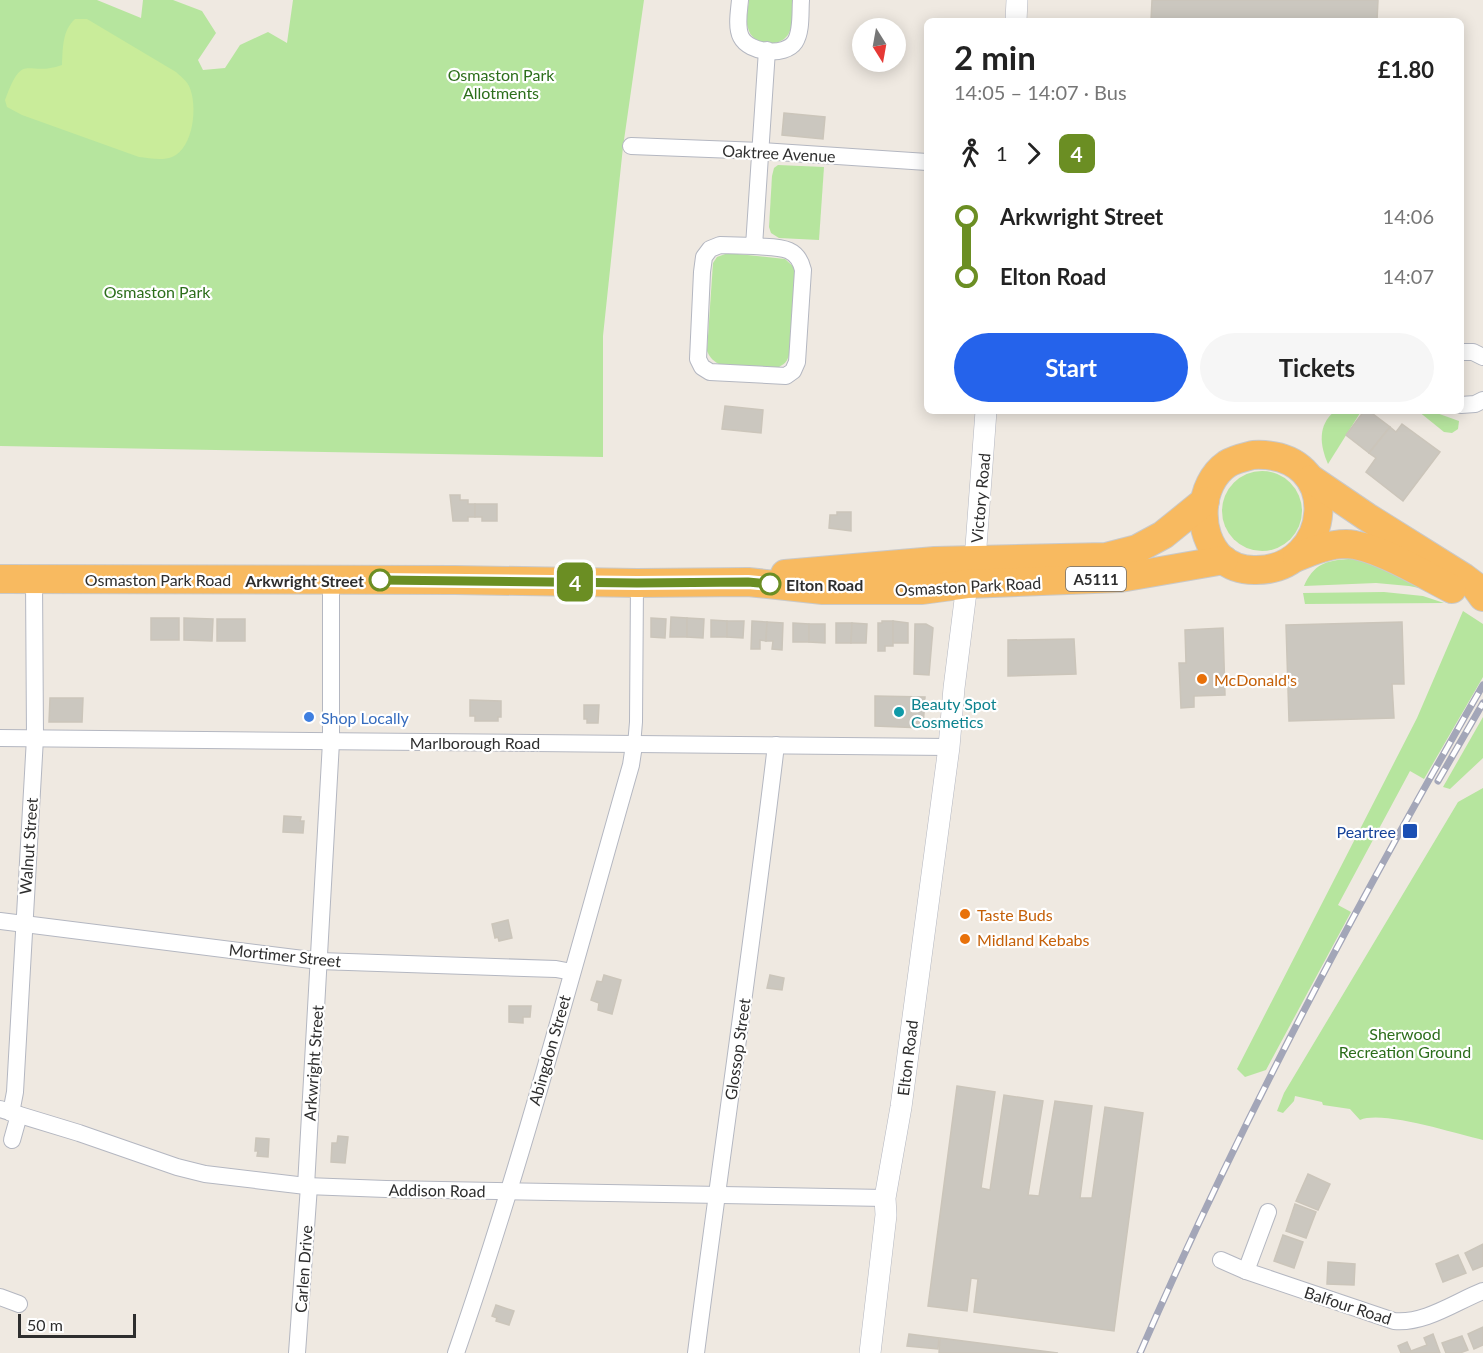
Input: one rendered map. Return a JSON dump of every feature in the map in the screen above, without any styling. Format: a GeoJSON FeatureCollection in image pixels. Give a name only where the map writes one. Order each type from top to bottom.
{"type":"FeatureCollection","features":[{"type":"Feature","properties":{"kind":"highway","name":"Osmaston Park Road"},"geometry":{"type":"LineString","coordinates":[[1311,479],[1298,464],[1267,454],[1245,457],[1227,464],[1217,473],[1204,501],[1205,525],[1217,554],[1235,567],[1261,570],[1281,567],[1297,557],[1326,546],[1347,544],[1377,552],[1452,589],[1469,596],[1483,598]]}},
{"type":"Feature","properties":{"kind":"highway"},"geometry":{"type":"LineString","coordinates":[[1297,557],[1308,545],[1317,516],[1316,492],[1311,479]]}},
{"type":"Feature","properties":{"kind":"highway","name":"A5111"},"geometry":{"type":"LineString","coordinates":[[1311,479],[1463,577],[1475,586],[1483,598]]}},
{"type":"Feature","properties":{"kind":"highway","name":"Osmaston Park Road"},"geometry":{"type":"LineString","coordinates":[[971,572],[1027,560],[1106,557],[1137,549],[1163,535],[1204,501]]}},
{"type":"Feature","properties":{"kind":"highway","name":"Osmaston Park Road"},"geometry":{"type":"LineString","coordinates":[[0,579],[525,580],[637,583],[748,582],[792,573],[971,572],[1120,578],[1224,560]]}},
{"type":"Feature","properties":{"kind":"street"},"geometry":{"type":"LineString","coordinates":[[740,0],[741,36],[750,47],[767,50],[787,48],[795,42],[799,32],[801,0]]}},
{"type":"Feature","properties":{"kind":"street"},"geometry":{"type":"LineString","coordinates":[[1016,18],[1017,0]]}},
{"type":"Feature","properties":{"kind":"street"},"geometry":{"type":"LineString","coordinates":[[754,246],[767,50]]}},
{"type":"Feature","properties":{"kind":"street","name":"Oaktree Avenue"},"geometry":{"type":"LineString","coordinates":[[631,146],[760,151],[924,162]]}},
{"type":"Feature","properties":{"kind":"street"},"geometry":{"type":"LineString","coordinates":[[720,245],[754,246],[789,250],[797,256],[803,270],[797,362],[793,371],[786,376],[710,372],[702,367],[698,359],[704,257],[710,249],[720,245]]}},
{"type":"Feature","properties":{"kind":"street"},"geometry":{"type":"LineString","coordinates":[[1464,352],[1473,352],[1483,356]]}},
{"type":"Feature","properties":{"kind":"street"},"geometry":{"type":"LineString","coordinates":[[1464,405],[1475,404],[1483,400]]}},
{"type":"Feature","properties":{"kind":"street","name":"Victory Road"},"geometry":{"type":"LineString","coordinates":[[971,572],[986,414]]}},
{"type":"Feature","properties":{"kind":"street","name":"Elton Road"},"geometry":{"type":"LineString","coordinates":[[870,1353],[886,1215],[885,1198],[901,1107],[949,747],[954,688],[971,572]]}},
{"type":"Feature","properties":{"kind":"street","name":"Walnut Street"},"geometry":{"type":"LineString","coordinates":[[12,1140],[10,1113],[15,1092],[35,738],[34,579]]}},
{"type":"Feature","properties":{"kind":"street","name":"Arkwright Street"},"geometry":{"type":"LineString","coordinates":[[308,1186],[331,742],[331,580]]}},
{"type":"Feature","properties":{"kind":"street"},"geometry":{"type":"LineString","coordinates":[[634,746],[637,583]]}},
{"type":"Feature","properties":{"kind":"street","name":"Marlborough Road"},"geometry":{"type":"LineString","coordinates":[[0,738],[528,742],[634,746],[949,747]]}},
{"type":"Feature","properties":{"kind":"street","name":"Glossop Street"},"geometry":{"type":"LineString","coordinates":[[696,1353],[776,745]]}},
{"type":"Feature","properties":{"kind":"street","name":"Abingdon Street"},"geometry":{"type":"LineString","coordinates":[[456,1353],[572,972],[631,765],[634,746]]}},
{"type":"Feature","properties":{"kind":"street","name":"Mortimer Street"},"geometry":{"type":"LineString","coordinates":[[0,921],[320,961],[555,969],[572,972]]}},
{"type":"Feature","properties":{"kind":"street","name":"Addison Road"},"geometry":{"type":"LineString","coordinates":[[10,1113],[205,1174],[308,1186],[885,1198]]}},
{"type":"Feature","properties":{"kind":"street","name":"Carlen Drive"},"geometry":{"type":"LineString","coordinates":[[297,1353],[308,1186]]}},
{"type":"Feature","properties":{"kind":"street"},"geometry":{"type":"LineString","coordinates":[[1246,1271],[1268,1212]]}},
{"type":"Feature","properties":{"kind":"street","name":"Balfour Road"},"geometry":{"type":"LineString","coordinates":[[1221,1260],[1337,1303],[1405,1322],[1447,1308],[1483,1291]]}},
{"type":"Feature","properties":{"kind":"street"},"geometry":{"type":"LineString","coordinates":[[1,1295],[19,1304]]}},
{"type":"Feature","properties":{"kind":"green space","name":"Osmaston Park"},"geometry":{"type":"Polygon","coordinates":[[[0,0],[97,0],[141,18],[143,0],[173,0],[202,11],[216,33],[198,60],[203,70],[225,68],[240,45],[268,32],[287,43],[293,0],[644,0],[623,147],[603,336],[603,457],[0,446],[0,0]]]}},
{"type":"Feature","properties":{"kind":"green space"},"geometry":{"type":"Polygon","coordinates":[[[749,0],[793,0],[792,25],[785,38],[774,43],[755,39],[747,22],[749,0]]]}},
{"type":"Feature","properties":{"kind":"green space"},"geometry":{"type":"Polygon","coordinates":[[[75,19],[87,19],[176,72],[186,82],[192,94],[192,125],[185,145],[179,152],[164,159],[139,157],[22,115],[7,107],[5,100],[11,84],[22,70],[62,65],[65,34],[75,19]]]}},
{"type":"Feature","properties":{"kind":"green space"},"geometry":{"type":"Polygon","coordinates":[[[778,165],[824,167],[819,240],[779,238],[771,233],[769,227],[772,176],[774,168],[778,165]]]}},
{"type":"Feature","properties":{"kind":"green space"},"geometry":{"type":"Polygon","coordinates":[[[728,253],[785,259],[795,268],[789,355],[785,362],[777,368],[721,365],[709,356],[707,351],[713,263],[717,257],[728,253]]]}},
{"type":"Feature","properties":{"kind":"green space"},"geometry":{"type":"Polygon","coordinates":[[[1332,414],[1359,414],[1328,464],[1323,450],[1322,436],[1332,414]]]}},
{"type":"Feature","properties":{"kind":"green space"},"geometry":{"type":"Polygon","coordinates":[[[1422,414],[1439,414],[1459,421],[1458,429],[1452,433],[1444,432],[1422,414]]]}},
{"type":"Feature","properties":{"kind":"green space"},"geometry":{"type":"Polygon","coordinates":[[[1254,471],[1270,471],[1291,482],[1302,503],[1302,519],[1291,540],[1270,551],[1254,551],[1240,545],[1228,533],[1222,519],[1222,503],[1228,489],[1240,477],[1254,471]]]}},
{"type":"Feature","properties":{"kind":"green space"},"geometry":{"type":"Polygon","coordinates":[[[1365,559],[1440,592],[1376,583],[1304,586],[1316,568],[1333,561],[1365,559]]]}},
{"type":"Feature","properties":{"kind":"green space"},"geometry":{"type":"Polygon","coordinates":[[[1384,592],[1423,596],[1444,603],[1305,604],[1303,593],[1384,592]]]}},
{"type":"Feature","properties":{"kind":"green space"},"geometry":{"type":"Polygon","coordinates":[[[1463,611],[1483,624],[1483,677],[1424,779],[1410,771],[1338,905],[1351,912],[1266,1070],[1245,1077],[1237,1069],[1417,718],[1463,611]]]}},
{"type":"Feature","properties":{"kind":"green space"},"geometry":{"type":"Polygon","coordinates":[[[1483,717],[1483,758],[1450,789],[1443,787],[1483,717]]]}},
{"type":"Feature","properties":{"kind":"green space","name":"Sherwood Recreation Ground"},"geometry":{"type":"Polygon","coordinates":[[[1483,788],[1483,1140],[1402,1120],[1371,1118],[1360,1120],[1350,1109],[1323,1105],[1322,1102],[1295,1096],[1294,1101],[1283,1113],[1277,1111],[1284,1093],[1458,802],[1483,788]]]}},
{"type":"Feature","properties":{"kind":"building"},"geometry":{"type":"Polygon","coordinates":[[[1152,0],[1378,0],[1377,18],[1151,18],[1152,0]]]}},
{"type":"Feature","properties":{"kind":"building"},"geometry":{"type":"Polygon","coordinates":[[[784,113],[825,117],[823,139],[782,135],[784,113]]]}},
{"type":"Feature","properties":{"kind":"building"},"geometry":{"type":"Polygon","coordinates":[[[725,406],[763,410],[761,433],[722,429],[725,406]]]}},
{"type":"Feature","properties":{"kind":"building"},"geometry":{"type":"Polygon","coordinates":[[[1362,414],[1373,414],[1390,427],[1369,453],[1346,435],[1362,414]]]}},
{"type":"Feature","properties":{"kind":"building"},"geometry":{"type":"Polygon","coordinates":[[[1402,424],[1440,452],[1403,501],[1366,472],[1376,458],[1369,453],[1390,427],[1396,432],[1402,424]]]}},
{"type":"Feature","properties":{"kind":"building"},"geometry":{"type":"Polygon","coordinates":[[[450,495],[460,495],[460,500],[468,500],[468,504],[475,504],[475,517],[468,517],[468,521],[453,521],[450,495]]]}},
{"type":"Feature","properties":{"kind":"building"},"geometry":{"type":"Polygon","coordinates":[[[475,504],[497,504],[497,521],[482,521],[482,517],[475,517],[475,504]]]}},
{"type":"Feature","properties":{"kind":"building"},"geometry":{"type":"Polygon","coordinates":[[[837,512],[851,512],[851,531],[829,528],[830,515],[837,515],[837,512]]]}},
{"type":"Feature","properties":{"kind":"building"},"geometry":{"type":"Polygon","coordinates":[[[671,617],[687,618],[687,637],[670,637],[671,617]]]}},
{"type":"Feature","properties":{"kind":"building"},"geometry":{"type":"Polygon","coordinates":[[[151,618],[179,618],[179,640],[151,640],[151,618]]]}},
{"type":"Feature","properties":{"kind":"building"},"geometry":{"type":"Polygon","coordinates":[[[184,618],[213,619],[212,641],[184,640],[184,618]]]}},
{"type":"Feature","properties":{"kind":"building"},"geometry":{"type":"Polygon","coordinates":[[[651,618],[666,619],[665,638],[651,637],[651,618]]]}},
{"type":"Feature","properties":{"kind":"building"},"geometry":{"type":"Polygon","coordinates":[[[687,618],[704,619],[703,638],[687,637],[687,618]]]}},
{"type":"Feature","properties":{"kind":"building"},"geometry":{"type":"Polygon","coordinates":[[[217,619],[245,619],[245,641],[217,641],[217,619]]]}},
{"type":"Feature","properties":{"kind":"building"},"geometry":{"type":"Polygon","coordinates":[[[711,620],[727,621],[727,637],[711,637],[711,620]]]}},
{"type":"Feature","properties":{"kind":"building"},"geometry":{"type":"Polygon","coordinates":[[[727,621],[744,621],[743,638],[727,637],[727,621]]]}},
{"type":"Feature","properties":{"kind":"building"},"geometry":{"type":"Polygon","coordinates":[[[752,621],[767,622],[766,641],[760,640],[760,649],[751,649],[752,621]]]}},
{"type":"Feature","properties":{"kind":"building"},"geometry":{"type":"Polygon","coordinates":[[[893,621],[893,646],[885,646],[885,651],[878,651],[878,623],[893,621]]]}},
{"type":"Feature","properties":{"kind":"building"},"geometry":{"type":"Polygon","coordinates":[[[893,621],[908,623],[908,643],[893,643],[893,621]]]}},
{"type":"Feature","properties":{"kind":"building"},"geometry":{"type":"Polygon","coordinates":[[[767,622],[783,623],[782,650],[772,649],[773,641],[766,641],[767,622]]]}},
{"type":"Feature","properties":{"kind":"building"},"geometry":{"type":"Polygon","coordinates":[[[1402,622],[1404,684],[1392,684],[1394,718],[1289,721],[1286,625],[1402,622]]]}},
{"type":"Feature","properties":{"kind":"building"},"geometry":{"type":"Polygon","coordinates":[[[793,623],[809,624],[809,642],[793,642],[793,623]]]}},
{"type":"Feature","properties":{"kind":"building"},"geometry":{"type":"Polygon","coordinates":[[[836,623],[852,623],[851,643],[836,643],[836,623]]]}},
{"type":"Feature","properties":{"kind":"building"},"geometry":{"type":"Polygon","coordinates":[[[852,623],[867,624],[866,643],[851,643],[852,623]]]}},
{"type":"Feature","properties":{"kind":"building"},"geometry":{"type":"Polygon","coordinates":[[[809,624],[825,624],[825,643],[809,642],[809,624]]]}},
{"type":"Feature","properties":{"kind":"building"},"geometry":{"type":"Polygon","coordinates":[[[915,624],[926,624],[933,628],[929,675],[914,674],[915,624]]]}},
{"type":"Feature","properties":{"kind":"building","name":"McDonald's"},"geometry":{"type":"Polygon","coordinates":[[[1223,628],[1225,695],[1194,696],[1194,707],[1181,708],[1179,663],[1186,663],[1185,630],[1223,628]]]}},
{"type":"Feature","properties":{"kind":"building"},"geometry":{"type":"Polygon","coordinates":[[[1074,639],[1076,674],[1008,676],[1008,640],[1074,639]]]}},
{"type":"Feature","properties":{"kind":"building","name":"Beauty Spot Cosmetics"},"geometry":{"type":"Polygon","coordinates":[[[875,696],[925,697],[923,728],[875,726],[875,696]]]}},
{"type":"Feature","properties":{"kind":"building"},"geometry":{"type":"Polygon","coordinates":[[[50,698],[83,698],[82,722],[49,722],[50,698]]]}},
{"type":"Feature","properties":{"kind":"building"},"geometry":{"type":"Polygon","coordinates":[[[470,700],[501,701],[501,717],[498,717],[498,721],[475,721],[475,716],[470,716],[470,700]]]}},
{"type":"Feature","properties":{"kind":"building"},"geometry":{"type":"Polygon","coordinates":[[[584,705],[599,705],[598,723],[587,723],[587,719],[584,719],[584,705]]]}},
{"type":"Feature","properties":{"kind":"building"},"geometry":{"type":"Polygon","coordinates":[[[284,816],[301,817],[300,821],[304,821],[303,833],[283,832],[284,816]]]}},
{"type":"Feature","properties":{"kind":"building"},"geometry":{"type":"Polygon","coordinates":[[[508,920],[512,938],[499,941],[498,937],[495,938],[492,924],[508,920]]]}},
{"type":"Feature","properties":{"kind":"building"},"geometry":{"type":"Polygon","coordinates":[[[604,975],[621,980],[612,1014],[598,1010],[599,1003],[591,1000],[597,981],[602,982],[604,975]]]}},
{"type":"Feature","properties":{"kind":"building"},"geometry":{"type":"Polygon","coordinates":[[[770,975],[784,978],[782,990],[767,988],[770,975]]]}},
{"type":"Feature","properties":{"kind":"building"},"geometry":{"type":"Polygon","coordinates":[[[509,1006],[531,1006],[530,1017],[523,1017],[523,1023],[509,1022],[509,1006]]]}},
{"type":"Feature","properties":{"kind":"building"},"geometry":{"type":"Polygon","coordinates":[[[957,1086],[995,1092],[981,1188],[990,1190],[1004,1095],[1043,1101],[1028,1195],[1039,1196],[1055,1101],[1092,1106],[1080,1198],[1092,1198],[1105,1107],[1143,1113],[1114,1331],[974,1312],[978,1279],[971,1278],[967,1311],[928,1306],[957,1086]]]}},
{"type":"Feature","properties":{"kind":"building"},"geometry":{"type":"Polygon","coordinates":[[[338,1136],[348,1137],[345,1163],[331,1162],[332,1143],[337,1143],[338,1136]]]}},
{"type":"Feature","properties":{"kind":"building"},"geometry":{"type":"Polygon","coordinates":[[[256,1138],[269,1139],[268,1157],[257,1156],[256,1138]]]}},
{"type":"Feature","properties":{"kind":"building"},"geometry":{"type":"Polygon","coordinates":[[[1308,1174],[1330,1184],[1318,1210],[1296,1201],[1308,1174]]]}},
{"type":"Feature","properties":{"kind":"building"},"geometry":{"type":"Polygon","coordinates":[[[1295,1204],[1316,1212],[1306,1238],[1286,1231],[1295,1204]]]}},
{"type":"Feature","properties":{"kind":"building"},"geometry":{"type":"Polygon","coordinates":[[[1283,1235],[1303,1242],[1294,1268],[1274,1261],[1283,1235]]]}},
{"type":"Feature","properties":{"kind":"building"},"geometry":{"type":"Polygon","coordinates":[[[1483,1244],[1483,1266],[1473,1270],[1465,1253],[1483,1244]]]}},
{"type":"Feature","properties":{"kind":"building"},"geometry":{"type":"Polygon","coordinates":[[[1458,1255],[1466,1273],[1443,1282],[1436,1264],[1458,1255]]]}},
{"type":"Feature","properties":{"kind":"building"},"geometry":{"type":"Polygon","coordinates":[[[1328,1262],[1355,1264],[1354,1285],[1327,1284],[1328,1262]]]}},
{"type":"Feature","properties":{"kind":"building"},"geometry":{"type":"Polygon","coordinates":[[[496,1305],[514,1311],[509,1325],[496,1321],[497,1318],[492,1316],[496,1305]]]}},
{"type":"Feature","properties":{"kind":"building"},"geometry":{"type":"Polygon","coordinates":[[[1483,1327],[1483,1345],[1474,1349],[1468,1334],[1483,1327]]]}},
{"type":"Feature","properties":{"kind":"building"},"geometry":{"type":"Polygon","coordinates":[[[909,1334],[939,1338],[938,1349],[907,1346],[909,1334]]]}},
{"type":"Feature","properties":{"kind":"building"},"geometry":{"type":"Polygon","coordinates":[[[1433,1334],[1440,1353],[1401,1353],[1398,1346],[1407,1342],[1411,1351],[1427,1345],[1424,1338],[1433,1334]]]}},
{"type":"Feature","properties":{"kind":"building"},"geometry":{"type":"Polygon","coordinates":[[[1462,1336],[1468,1350],[1460,1353],[1446,1353],[1442,1343],[1462,1336]]]}},
{"type":"Feature","properties":{"kind":"building"},"geometry":{"type":"Polygon","coordinates":[[[940,1338],[1058,1353],[939,1353],[940,1338]]]}},
{"type":"Feature","properties":{"kind":"railway"},"geometry":{"type":"LineString","coordinates":[[1140,1353],[1218,1182],[1302,1014],[1483,685]]}},
{"type":"Feature","properties":{"kind":"railway"},"geometry":{"type":"LineString","coordinates":[[1438,781],[1483,703]]}},
{"type":"Feature","properties":{"kind":"bus line","name":"4"},"geometry":{"type":"LineString","coordinates":[[380,580],[770,584]]}},
{"type":"Feature","properties":{"kind":"place","name":"Arkwright Street"},"geometry":{"type":"Point","coordinates":[380,580]}},
{"type":"Feature","properties":{"kind":"place","name":"Elton Road"},"geometry":{"type":"Point","coordinates":[770,584]}},
{"type":"Feature","properties":{"kind":"place","name":"McDonald's"},"geometry":{"type":"Point","coordinates":[1202,679]}},
{"type":"Feature","properties":{"kind":"place","name":"Beauty Spot Cosmetics"},"geometry":{"type":"Point","coordinates":[899,712]}},
{"type":"Feature","properties":{"kind":"place","name":"Shop Locally"},"geometry":{"type":"Point","coordinates":[309,717]}},
{"type":"Feature","properties":{"kind":"place","name":"Peartree"},"geometry":{"type":"Point","coordinates":[1410,831]}},
{"type":"Feature","properties":{"kind":"place","name":"Taste Buds"},"geometry":{"type":"Point","coordinates":[965,914]}},
{"type":"Feature","properties":{"kind":"place","name":"Midland Kebabs"},"geometry":{"type":"Point","coordinates":[965,939]}},
{"type":"Feature","properties":{"kind":"park label","name":"Osmaston Park Allotments"},"geometry":{"type":"Point","coordinates":[501,83]}}]}
